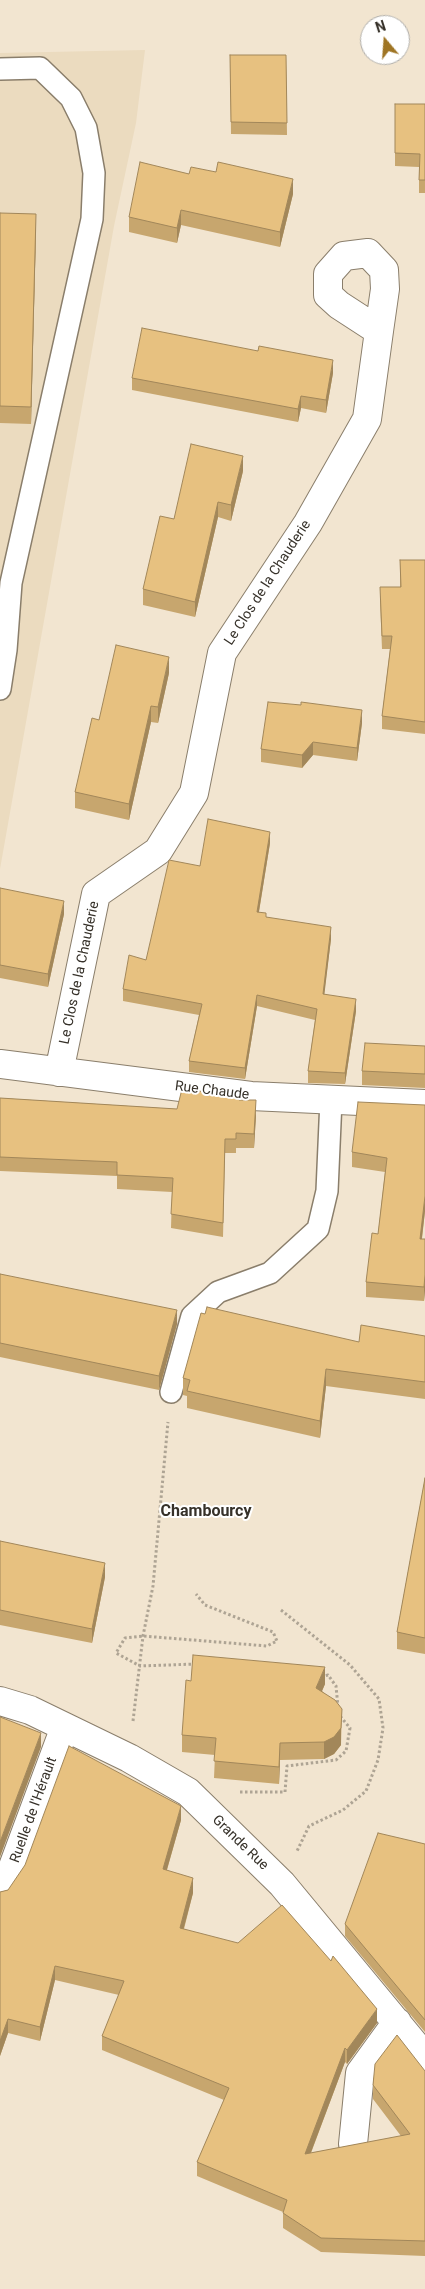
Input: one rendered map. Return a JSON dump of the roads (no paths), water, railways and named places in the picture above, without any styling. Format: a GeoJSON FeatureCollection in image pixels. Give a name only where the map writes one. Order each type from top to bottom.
{"type":"FeatureCollection","features":[{"type":"Feature","properties":{"kind":"street","name":"Le Clos de la Chauderie"},"geometry":{"type":"LineString","coordinates":[[60,1072],[96,894],[158,851],[194,793],[222,653],[308,524],[367,420],[379,331]]}},
{"type":"Feature","properties":{"kind":"street","name":"Rue Chaude"},"geometry":{"type":"LineString","coordinates":[[0,1064],[251,1096],[425,1104]]}},
{"type":"Feature","properties":{"kind":"street","name":"Grande Rue"},"geometry":{"type":"LineString","coordinates":[[0,1701],[30,1710],[129,1758],[188,1792],[282,1884],[425,2057]]}},
{"type":"Feature","properties":{"kind":"street","name":"Ruelle de l'Hérault"},"geometry":{"type":"LineString","coordinates":[[0,1891],[11,1872],[65,1727]]}},
{"type":"Feature","properties":{"kind":"street"},"geometry":{"type":"LineString","coordinates":[[353,2144],[360,2073],[396,2022]]}},
{"type":"Feature","properties":{"kind":"lane"},"geometry":{"type":"LineString","coordinates":[[0,69],[40,68],[71,98],[86,128],[94,173],[92,219],[6,577],[6,650],[0,689]]}},
{"type":"Feature","properties":{"kind":"lane"},"geometry":{"type":"LineString","coordinates":[[171,1392],[192,1316],[218,1292],[270,1273],[318,1229],[327,1191],[331,1100]]}},
{"type":"Feature","properties":{"kind":"district","name":"Chambourcy"},"geometry":{"type":"Point","coordinates":[206,1512]}}]}
